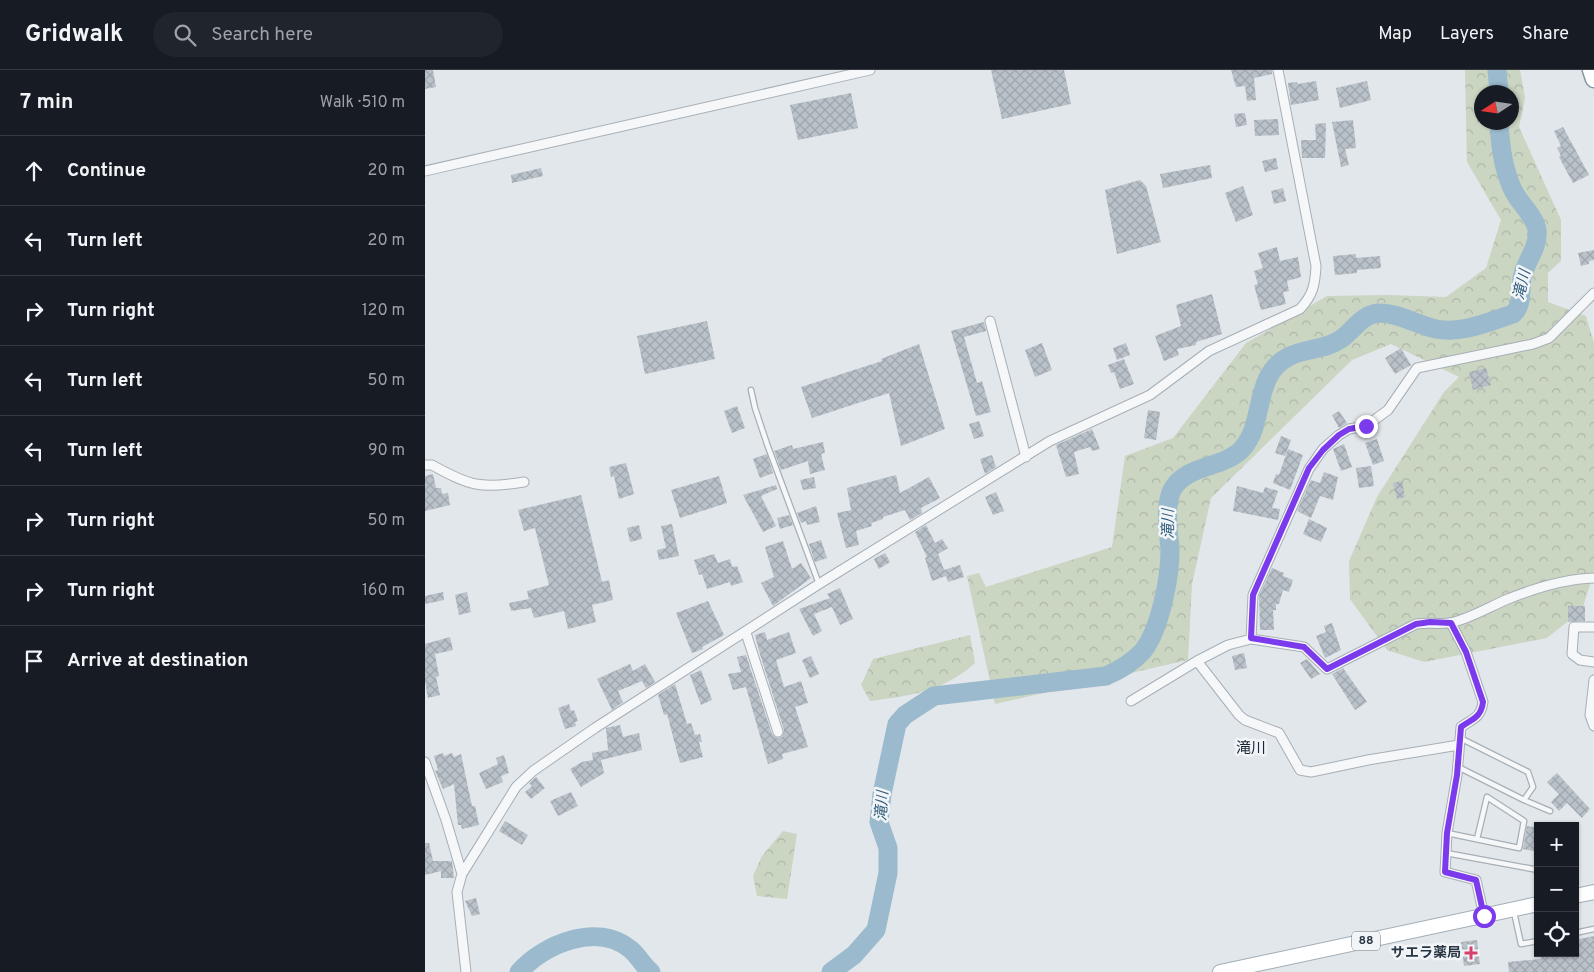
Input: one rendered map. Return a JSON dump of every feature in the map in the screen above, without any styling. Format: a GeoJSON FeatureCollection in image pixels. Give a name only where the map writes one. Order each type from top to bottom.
{"type":"FeatureCollection","features":[{"type":"Feature","properties":{"kind":"highway"},"geometry":{"type":"LineString","coordinates":[[1591,70],[1594,79]]}},
{"type":"Feature","properties":{"kind":"main road"},"geometry":{"type":"LineString","coordinates":[[1579,895],[1594,892]]}},
{"type":"Feature","properties":{"kind":"main road","name":"88"},"geometry":{"type":"LineString","coordinates":[[1220,972],[1534,905]]}},
{"type":"Feature","properties":{"kind":"street"},"geometry":{"type":"LineString","coordinates":[[425,171],[870,70]]}},
{"type":"Feature","properties":{"kind":"street"},"geometry":{"type":"LineString","coordinates":[[466,972],[457,892],[462,874],[516,787],[533,770],[819,584],[1026,456],[1071,430],[1150,394],[1209,351],[1300,309],[1311,298],[1315,289],[1316,266],[1278,70]]}},
{"type":"Feature","properties":{"kind":"street"},"geometry":{"type":"LineString","coordinates":[[1251,638],[1253,595],[1309,468],[1323,450],[1339,435],[1349,429],[1366,426],[1388,410],[1417,368],[1533,344],[1549,338],[1594,293]]}},
{"type":"Feature","properties":{"kind":"street"},"geometry":{"type":"LineString","coordinates":[[990,321],[1026,456]]}},
{"type":"Feature","properties":{"kind":"street"},"geometry":{"type":"LineString","coordinates":[[425,465],[432,466],[469,484],[482,487],[524,482]]}},
{"type":"Feature","properties":{"kind":"street"},"geometry":{"type":"LineString","coordinates":[[1131,701],[1197,661],[1228,645],[1251,638],[1304,647],[1327,669],[1416,624],[1430,622],[1451,623],[1475,615],[1532,590],[1576,578],[1594,578]]}},
{"type":"Feature","properties":{"kind":"street"},"geometry":{"type":"LineString","coordinates":[[1451,623],[1466,652],[1483,702],[1482,710],[1477,718],[1461,727],[1458,767],[1447,833],[1445,872],[1476,880],[1484,916]]}},
{"type":"Feature","properties":{"kind":"street"},"geometry":{"type":"LineString","coordinates":[[1594,627],[1574,627],[1573,654],[1580,660],[1594,662]]}},
{"type":"Feature","properties":{"kind":"street"},"geometry":{"type":"LineString","coordinates":[[746,633],[778,732]]}},
{"type":"Feature","properties":{"kind":"street"},"geometry":{"type":"LineString","coordinates":[[1197,661],[1239,716],[1279,734],[1300,770],[1311,772],[1459,741]]}},
{"type":"Feature","properties":{"kind":"street"},"geometry":{"type":"LineString","coordinates":[[1594,680],[1590,715],[1594,726]]}},
{"type":"Feature","properties":{"kind":"street"},"geometry":{"type":"LineString","coordinates":[[425,762],[446,820],[462,874]]}},
{"type":"Feature","properties":{"kind":"lane"},"geometry":{"type":"LineString","coordinates":[[751,390],[764,435],[819,584]]}},
{"type":"Feature","properties":{"kind":"lane"},"geometry":{"type":"LineString","coordinates":[[1459,741],[1529,772],[1533,788],[1524,800]]}},
{"type":"Feature","properties":{"kind":"lane"},"geometry":{"type":"LineString","coordinates":[[1458,767],[1550,811]]}},
{"type":"Feature","properties":{"kind":"lane"},"geometry":{"type":"LineString","coordinates":[[1447,833],[1519,848],[1523,821],[1487,798],[1477,839]]}},
{"type":"Feature","properties":{"kind":"lane"},"geometry":{"type":"LineString","coordinates":[[1446,853],[1534,869]]}},
{"type":"Feature","properties":{"kind":"lane"},"geometry":{"type":"LineString","coordinates":[[1513,910],[1521,944],[1534,942]]}},
{"type":"Feature","properties":{"kind":"lane"},"geometry":{"type":"LineString","coordinates":[[1579,932],[1594,929]]}},
{"type":"Feature","properties":{"kind":"green space"},"geometry":{"type":"Polygon","coordinates":[[[1465,70],[1520,70],[1525,98],[1519,127],[1561,220],[1561,261],[1548,273],[1548,302],[1586,316],[1594,343],[1594,572],[1582,610],[1547,638],[1424,662],[1387,650],[1350,599],[1349,561],[1377,497],[1444,392],[1459,377],[1391,344],[1352,360],[1211,498],[1192,584],[1188,660],[995,704],[967,576],[979,573],[986,587],[1112,547],[1125,456],[1173,438],[1246,343],[1327,296],[1387,295],[1446,297],[1486,268],[1501,220],[1467,162],[1465,70]]]}},
{"type":"Feature","properties":{"kind":"green space"},"geometry":{"type":"Polygon","coordinates":[[[970,635],[975,663],[939,686],[913,694],[870,701],[861,685],[873,659],[970,635]]]}},
{"type":"Feature","properties":{"kind":"green space"},"geometry":{"type":"Polygon","coordinates":[[[783,831],[797,834],[787,899],[757,896],[753,876],[762,856],[783,831]]]}},
{"type":"Feature","properties":{"kind":"building"},"geometry":{"type":"Polygon","coordinates":[[[425,70],[433,70],[436,87],[425,89],[425,70]]]}},
{"type":"Feature","properties":{"kind":"building"},"geometry":{"type":"Polygon","coordinates":[[[991,70],[1064,70],[1071,104],[1002,119],[991,70]]]}},
{"type":"Feature","properties":{"kind":"building"},"geometry":{"type":"Polygon","coordinates":[[[1231,70],[1272,70],[1272,74],[1254,78],[1256,100],[1247,101],[1245,86],[1236,87],[1231,70]]]}},
{"type":"Feature","properties":{"kind":"building"},"geometry":{"type":"Polygon","coordinates":[[[1316,81],[1319,100],[1291,105],[1288,83],[1297,82],[1298,84],[1316,81]]]}},
{"type":"Feature","properties":{"kind":"building"},"geometry":{"type":"Polygon","coordinates":[[[1367,81],[1371,100],[1340,108],[1336,88],[1367,81]]]}},
{"type":"Feature","properties":{"kind":"building"},"geometry":{"type":"Polygon","coordinates":[[[851,93],[858,128],[798,140],[790,105],[851,93]]]}},
{"type":"Feature","properties":{"kind":"building"},"geometry":{"type":"Polygon","coordinates":[[[1245,113],[1247,125],[1236,127],[1234,114],[1245,113]]]}},
{"type":"Feature","properties":{"kind":"building"},"geometry":{"type":"Polygon","coordinates":[[[1278,119],[1279,135],[1255,136],[1254,120],[1278,119]]]}},
{"type":"Feature","properties":{"kind":"building"},"geometry":{"type":"Polygon","coordinates":[[[1353,120],[1356,148],[1345,149],[1349,165],[1341,167],[1332,122],[1353,120]]]}},
{"type":"Feature","properties":{"kind":"building"},"geometry":{"type":"Polygon","coordinates":[[[1326,123],[1325,158],[1302,158],[1301,140],[1316,140],[1315,124],[1326,123]]]}},
{"type":"Feature","properties":{"kind":"building"},"geometry":{"type":"Polygon","coordinates":[[[1563,127],[1589,175],[1573,183],[1559,157],[1561,156],[1557,148],[1561,146],[1554,131],[1563,127]]]}},
{"type":"Feature","properties":{"kind":"building"},"geometry":{"type":"Polygon","coordinates":[[[1276,158],[1278,169],[1265,172],[1262,161],[1276,158]]]}},
{"type":"Feature","properties":{"kind":"building"},"geometry":{"type":"Polygon","coordinates":[[[1210,165],[1212,178],[1163,188],[1160,174],[1210,165]]]}},
{"type":"Feature","properties":{"kind":"building"},"geometry":{"type":"Polygon","coordinates":[[[541,168],[543,176],[512,183],[511,175],[541,168]]]}},
{"type":"Feature","properties":{"kind":"building"},"geometry":{"type":"Polygon","coordinates":[[[1140,180],[1146,186],[1161,242],[1117,254],[1105,190],[1140,180]]]}},
{"type":"Feature","properties":{"kind":"building"},"geometry":{"type":"Polygon","coordinates":[[[1243,186],[1253,215],[1236,222],[1225,193],[1243,186]]]}},
{"type":"Feature","properties":{"kind":"building"},"geometry":{"type":"Polygon","coordinates":[[[1283,188],[1286,201],[1274,204],[1271,191],[1283,188]]]}},
{"type":"Feature","properties":{"kind":"building"},"geometry":{"type":"Polygon","coordinates":[[[1277,247],[1280,261],[1298,257],[1301,277],[1287,281],[1289,291],[1283,292],[1286,304],[1261,310],[1254,285],[1258,284],[1254,271],[1263,268],[1258,253],[1277,247]]]}},
{"type":"Feature","properties":{"kind":"building"},"geometry":{"type":"Polygon","coordinates":[[[1594,250],[1594,260],[1589,261],[1589,264],[1581,266],[1578,253],[1594,250]]]}},
{"type":"Feature","properties":{"kind":"building"},"geometry":{"type":"Polygon","coordinates":[[[1356,254],[1356,258],[1380,256],[1381,268],[1357,270],[1357,273],[1335,275],[1333,256],[1356,254]]]}},
{"type":"Feature","properties":{"kind":"building"},"geometry":{"type":"Polygon","coordinates":[[[1212,294],[1222,334],[1196,342],[1196,345],[1177,349],[1179,355],[1164,361],[1155,336],[1181,326],[1176,305],[1212,294]]]}},
{"type":"Feature","properties":{"kind":"building"},"geometry":{"type":"Polygon","coordinates":[[[707,321],[715,359],[645,374],[637,336],[707,321]]]}},
{"type":"Feature","properties":{"kind":"building"},"geometry":{"type":"Polygon","coordinates":[[[984,322],[986,331],[964,337],[977,383],[982,381],[991,412],[976,416],[951,331],[984,322]]]}},
{"type":"Feature","properties":{"kind":"building"},"geometry":{"type":"Polygon","coordinates":[[[1042,343],[1052,370],[1035,377],[1025,350],[1042,343]]]}},
{"type":"Feature","properties":{"kind":"building"},"geometry":{"type":"Polygon","coordinates":[[[1126,343],[1130,355],[1117,360],[1113,348],[1126,343]]]}},
{"type":"Feature","properties":{"kind":"building"},"geometry":{"type":"Polygon","coordinates":[[[919,344],[945,429],[901,446],[889,393],[812,418],[801,387],[882,361],[881,359],[919,344]]]}},
{"type":"Feature","properties":{"kind":"building"},"geometry":{"type":"Polygon","coordinates":[[[1401,348],[1411,365],[1395,374],[1385,358],[1401,348]]]}},
{"type":"Feature","properties":{"kind":"building"},"geometry":{"type":"Polygon","coordinates":[[[1124,359],[1134,384],[1120,389],[1114,372],[1111,373],[1108,365],[1124,359]]]}},
{"type":"Feature","properties":{"kind":"building"},"geometry":{"type":"Polygon","coordinates":[[[1486,368],[1491,385],[1473,390],[1469,372],[1486,368]]]}},
{"type":"Feature","properties":{"kind":"building"},"geometry":{"type":"Polygon","coordinates":[[[737,406],[745,428],[732,433],[724,411],[737,406]]]}},
{"type":"Feature","properties":{"kind":"building"},"geometry":{"type":"Polygon","coordinates":[[[1148,410],[1160,412],[1156,440],[1144,438],[1148,410]]]}},
{"type":"Feature","properties":{"kind":"building"},"geometry":{"type":"Polygon","coordinates":[[[1339,411],[1347,423],[1339,428],[1332,415],[1339,411]]]}},
{"type":"Feature","properties":{"kind":"building"},"geometry":{"type":"Polygon","coordinates":[[[979,421],[984,436],[974,439],[969,424],[979,421]]]}},
{"type":"Feature","properties":{"kind":"building"},"geometry":{"type":"Polygon","coordinates":[[[1092,429],[1100,449],[1092,451],[1090,447],[1074,452],[1079,474],[1066,477],[1056,445],[1092,429]]]}},
{"type":"Feature","properties":{"kind":"building"},"geometry":{"type":"Polygon","coordinates":[[[1281,436],[1291,440],[1285,456],[1275,453],[1281,436]]]}},
{"type":"Feature","properties":{"kind":"building"},"geometry":{"type":"Polygon","coordinates":[[[1377,439],[1384,461],[1373,465],[1365,443],[1377,439]]]}},
{"type":"Feature","properties":{"kind":"building"},"geometry":{"type":"Polygon","coordinates":[[[823,442],[825,453],[821,454],[825,470],[810,474],[808,461],[781,470],[774,451],[792,445],[793,449],[823,442]]]}},
{"type":"Feature","properties":{"kind":"building"},"geometry":{"type":"Polygon","coordinates":[[[1344,444],[1352,467],[1341,471],[1333,449],[1344,444]]]}},
{"type":"Feature","properties":{"kind":"building"},"geometry":{"type":"Polygon","coordinates":[[[1288,449],[1303,455],[1290,490],[1273,483],[1276,474],[1279,475],[1288,449]]]}},
{"type":"Feature","properties":{"kind":"building"},"geometry":{"type":"Polygon","coordinates":[[[767,454],[773,473],[760,478],[753,459],[767,454]]]}},
{"type":"Feature","properties":{"kind":"building"},"geometry":{"type":"Polygon","coordinates":[[[992,455],[996,467],[985,474],[980,459],[992,455]]]}},
{"type":"Feature","properties":{"kind":"building"},"geometry":{"type":"Polygon","coordinates":[[[626,463],[634,494],[619,499],[614,476],[611,477],[609,467],[626,463]]]}},
{"type":"Feature","properties":{"kind":"building"},"geometry":{"type":"Polygon","coordinates":[[[1371,466],[1374,486],[1359,488],[1356,468],[1371,466]]]}},
{"type":"Feature","properties":{"kind":"building"},"geometry":{"type":"Polygon","coordinates":[[[1324,472],[1338,477],[1333,500],[1320,496],[1311,518],[1297,511],[1311,480],[1320,483],[1324,472]]]}},
{"type":"Feature","properties":{"kind":"building"},"geometry":{"type":"Polygon","coordinates":[[[433,474],[436,488],[441,488],[442,494],[448,493],[450,505],[425,511],[425,476],[433,474]]]}},
{"type":"Feature","properties":{"kind":"building"},"geometry":{"type":"Polygon","coordinates":[[[896,475],[900,493],[929,477],[940,498],[921,508],[922,513],[910,520],[905,510],[871,523],[872,526],[856,531],[859,545],[846,548],[837,513],[851,510],[847,488],[896,475]]]}},
{"type":"Feature","properties":{"kind":"building"},"geometry":{"type":"Polygon","coordinates":[[[719,476],[727,503],[680,518],[671,490],[719,476]]]}},
{"type":"Feature","properties":{"kind":"building"},"geometry":{"type":"Polygon","coordinates":[[[814,477],[816,488],[803,490],[800,480],[814,477]]]}},
{"type":"Feature","properties":{"kind":"building"},"geometry":{"type":"Polygon","coordinates":[[[1402,481],[1405,497],[1397,499],[1393,483],[1402,481]]]}},
{"type":"Feature","properties":{"kind":"building"},"geometry":{"type":"Polygon","coordinates":[[[776,485],[777,489],[761,496],[776,526],[763,532],[743,495],[776,485]]]}},
{"type":"Feature","properties":{"kind":"building"},"geometry":{"type":"Polygon","coordinates":[[[1237,486],[1263,493],[1265,487],[1278,491],[1272,508],[1280,509],[1278,520],[1233,511],[1237,486]]]}},
{"type":"Feature","properties":{"kind":"building"},"geometry":{"type":"Polygon","coordinates":[[[996,492],[1004,511],[993,515],[985,497],[996,492]]]}},
{"type":"Feature","properties":{"kind":"building"},"geometry":{"type":"Polygon","coordinates":[[[581,495],[602,582],[609,580],[613,600],[592,605],[596,622],[568,629],[564,611],[534,618],[531,608],[511,611],[509,603],[529,599],[527,591],[549,585],[535,528],[524,531],[518,510],[581,495]]]}},
{"type":"Feature","properties":{"kind":"building"},"geometry":{"type":"Polygon","coordinates":[[[816,506],[820,522],[807,525],[806,521],[801,523],[797,513],[816,506]]]}},
{"type":"Feature","properties":{"kind":"building"},"geometry":{"type":"Polygon","coordinates":[[[789,515],[793,525],[780,529],[777,518],[789,515]]]}},
{"type":"Feature","properties":{"kind":"building"},"geometry":{"type":"Polygon","coordinates":[[[1309,519],[1327,528],[1321,542],[1303,534],[1309,519]]]}},
{"type":"Feature","properties":{"kind":"building"},"geometry":{"type":"Polygon","coordinates":[[[672,524],[679,556],[659,560],[657,550],[666,548],[661,526],[672,524]]]}},
{"type":"Feature","properties":{"kind":"building"},"geometry":{"type":"Polygon","coordinates":[[[639,525],[642,539],[630,542],[627,528],[639,525]]]}},
{"type":"Feature","properties":{"kind":"building"},"geometry":{"type":"Polygon","coordinates":[[[926,525],[935,543],[942,539],[948,548],[938,554],[944,570],[960,565],[964,577],[948,582],[946,576],[932,581],[925,558],[927,557],[915,532],[926,525]]]}},
{"type":"Feature","properties":{"kind":"building"},"geometry":{"type":"Polygon","coordinates":[[[821,540],[827,558],[815,562],[809,544],[821,540]]]}},
{"type":"Feature","properties":{"kind":"building"},"geometry":{"type":"Polygon","coordinates":[[[783,541],[792,569],[801,563],[811,578],[773,606],[761,583],[774,577],[765,547],[783,541]]]}},
{"type":"Feature","properties":{"kind":"building"},"geometry":{"type":"Polygon","coordinates":[[[885,553],[890,562],[879,569],[874,559],[885,553]]]}},
{"type":"Feature","properties":{"kind":"building"},"geometry":{"type":"Polygon","coordinates":[[[714,554],[718,563],[730,559],[732,567],[737,566],[743,582],[731,586],[730,582],[707,589],[702,574],[699,575],[694,560],[714,554]]]}},
{"type":"Feature","properties":{"kind":"building"},"geometry":{"type":"Polygon","coordinates":[[[1272,568],[1284,573],[1283,576],[1293,580],[1289,592],[1283,590],[1279,604],[1276,604],[1276,610],[1273,610],[1274,630],[1260,630],[1259,596],[1272,568]]]}},
{"type":"Feature","properties":{"kind":"building"},"geometry":{"type":"Polygon","coordinates":[[[840,588],[853,619],[840,625],[832,607],[814,614],[822,631],[813,636],[799,609],[830,598],[827,594],[840,588]]]}},
{"type":"Feature","properties":{"kind":"building"},"geometry":{"type":"Polygon","coordinates":[[[443,592],[444,600],[425,604],[425,596],[443,592]]]}},
{"type":"Feature","properties":{"kind":"building"},"geometry":{"type":"Polygon","coordinates":[[[467,592],[471,612],[459,615],[455,595],[467,592]]]}},
{"type":"Feature","properties":{"kind":"building"},"geometry":{"type":"Polygon","coordinates":[[[708,601],[724,635],[702,647],[703,649],[692,653],[676,613],[708,601]]]}},
{"type":"Feature","properties":{"kind":"building"},"geometry":{"type":"Polygon","coordinates":[[[1568,606],[1585,606],[1585,621],[1568,622],[1568,606]]]}},
{"type":"Feature","properties":{"kind":"building"},"geometry":{"type":"Polygon","coordinates":[[[1332,623],[1341,650],[1325,658],[1316,636],[1326,632],[1324,626],[1332,623]]]}},
{"type":"Feature","properties":{"kind":"building"},"geometry":{"type":"Polygon","coordinates":[[[765,632],[767,640],[789,632],[796,653],[776,660],[784,687],[801,681],[808,703],[795,707],[808,747],[782,754],[783,759],[768,764],[746,687],[733,690],[728,674],[741,672],[737,657],[746,655],[772,734],[776,738],[782,737],[784,730],[755,635],[765,632]]]}},
{"type":"Feature","properties":{"kind":"building"},"geometry":{"type":"Polygon","coordinates":[[[450,637],[453,650],[435,654],[439,676],[436,677],[440,695],[428,698],[425,681],[425,644],[450,637]]]}},
{"type":"Feature","properties":{"kind":"building"},"geometry":{"type":"Polygon","coordinates":[[[1244,653],[1247,668],[1235,670],[1232,656],[1244,653]]]}},
{"type":"Feature","properties":{"kind":"building"},"geometry":{"type":"Polygon","coordinates":[[[811,656],[819,674],[810,678],[802,660],[811,656]]]}},
{"type":"Feature","properties":{"kind":"building"},"geometry":{"type":"Polygon","coordinates":[[[1307,659],[1320,674],[1311,679],[1300,663],[1307,659]]]}},
{"type":"Feature","properties":{"kind":"building"},"geometry":{"type":"Polygon","coordinates":[[[630,664],[633,671],[645,664],[655,682],[646,688],[642,681],[618,691],[623,702],[612,710],[597,679],[630,664]]]}},
{"type":"Feature","properties":{"kind":"building"},"geometry":{"type":"Polygon","coordinates":[[[1343,668],[1367,702],[1355,710],[1332,674],[1343,668]]]}},
{"type":"Feature","properties":{"kind":"building"},"geometry":{"type":"Polygon","coordinates":[[[701,670],[712,700],[701,705],[690,675],[701,670]]]}},
{"type":"Feature","properties":{"kind":"building"},"geometry":{"type":"Polygon","coordinates":[[[675,684],[687,724],[691,723],[695,735],[700,734],[702,742],[699,742],[703,757],[680,763],[667,714],[664,715],[658,695],[675,684]]]}},
{"type":"Feature","properties":{"kind":"building"},"geometry":{"type":"Polygon","coordinates":[[[569,704],[571,711],[574,710],[578,721],[575,722],[576,726],[565,729],[558,708],[569,704]]]}},
{"type":"Feature","properties":{"kind":"building"},"geometry":{"type":"Polygon","coordinates":[[[620,725],[623,737],[639,733],[642,750],[601,760],[604,773],[581,787],[570,769],[582,762],[593,760],[592,753],[608,750],[606,728],[620,725]]]}},
{"type":"Feature","properties":{"kind":"building"},"geometry":{"type":"Polygon","coordinates":[[[443,753],[444,756],[452,753],[454,757],[461,754],[472,806],[475,806],[479,825],[462,829],[461,825],[458,825],[454,784],[443,789],[435,771],[438,770],[434,756],[443,753]]]}},
{"type":"Feature","properties":{"kind":"building"},"geometry":{"type":"Polygon","coordinates":[[[504,755],[509,773],[501,776],[503,782],[486,789],[479,773],[498,764],[496,758],[504,755]]]}},
{"type":"Feature","properties":{"kind":"building"},"geometry":{"type":"Polygon","coordinates":[[[1557,773],[1590,809],[1582,818],[1567,803],[1559,811],[1551,802],[1559,794],[1547,782],[1557,773]]]}},
{"type":"Feature","properties":{"kind":"building"},"geometry":{"type":"Polygon","coordinates":[[[536,777],[545,788],[531,799],[525,792],[532,786],[529,783],[536,777]]]}},
{"type":"Feature","properties":{"kind":"building"},"geometry":{"type":"Polygon","coordinates":[[[571,792],[578,806],[558,816],[550,801],[571,792]]]}},
{"type":"Feature","properties":{"kind":"building"},"geometry":{"type":"Polygon","coordinates":[[[505,821],[528,835],[522,845],[499,831],[505,821]]]}},
{"type":"Feature","properties":{"kind":"building"},"geometry":{"type":"Polygon","coordinates":[[[1527,826],[1534,827],[1534,851],[1523,849],[1527,826]]]}},
{"type":"Feature","properties":{"kind":"building"},"geometry":{"type":"Polygon","coordinates":[[[425,843],[429,843],[433,861],[452,861],[454,878],[441,878],[441,871],[425,875],[425,843]]]}},
{"type":"Feature","properties":{"kind":"building"},"geometry":{"type":"Polygon","coordinates":[[[476,898],[480,914],[472,916],[465,901],[476,898]]]}},
{"type":"Feature","properties":{"kind":"building"},"geometry":{"type":"Polygon","coordinates":[[[1594,936],[1594,972],[1509,972],[1508,962],[1541,959],[1541,957],[1579,957],[1579,939],[1594,936]]]}},
{"type":"Feature","properties":{"kind":"building","name":"サエラ薬局"},"geometry":{"type":"Polygon","coordinates":[[[1477,940],[1480,964],[1464,966],[1461,942],[1477,940]]]}},
{"type":"Feature","properties":{"kind":"waterway","name":"滝川"},"geometry":{"type":"LineString","coordinates":[[1497,70],[1498,85]]}},
{"type":"Feature","properties":{"kind":"waterway","name":"滝川"},"geometry":{"type":"LineString","coordinates":[[831,972],[854,955],[876,930],[888,873],[888,848],[879,822],[882,794],[897,724],[905,715],[934,696],[1106,676],[1126,666],[1139,655],[1149,641],[1163,603],[1170,561],[1168,504],[1172,490],[1186,475],[1225,460],[1242,449],[1254,426],[1269,376],[1277,365],[1288,357],[1335,343],[1372,314],[1385,313],[1436,329],[1446,330],[1465,329],[1513,314],[1520,302],[1522,278],[1536,243],[1537,230],[1536,225],[1516,195],[1510,182],[1503,157],[1499,130]]}},
{"type":"Feature","properties":{"kind":"waterway","name":"滝川"},"geometry":{"type":"LineString","coordinates":[[519,972],[542,953],[556,945],[587,937],[602,937],[617,941],[633,951],[651,972]]}},
{"type":"Feature","properties":{"kind":"place","name":"サエラ薬局"},"geometry":{"type":"Point","coordinates":[1471,953]}},
{"type":"Feature","properties":{"kind":"district","name":"滝川"},"geometry":{"type":"Point","coordinates":[1251,749]}},
{"type":"Feature","properties":{"kind":"route"},"geometry":{"type":"LineString","coordinates":[[1366,426],[1349,429],[1339,435],[1323,450],[1309,468],[1253,595],[1250,620],[1251,638],[1304,647],[1327,669],[1400,630],[1416,624],[1430,622],[1451,623],[1466,652],[1483,702],[1482,710],[1477,718],[1461,727],[1457,775],[1447,833],[1445,872],[1469,880],[1476,880],[1484,916]]}}]}
